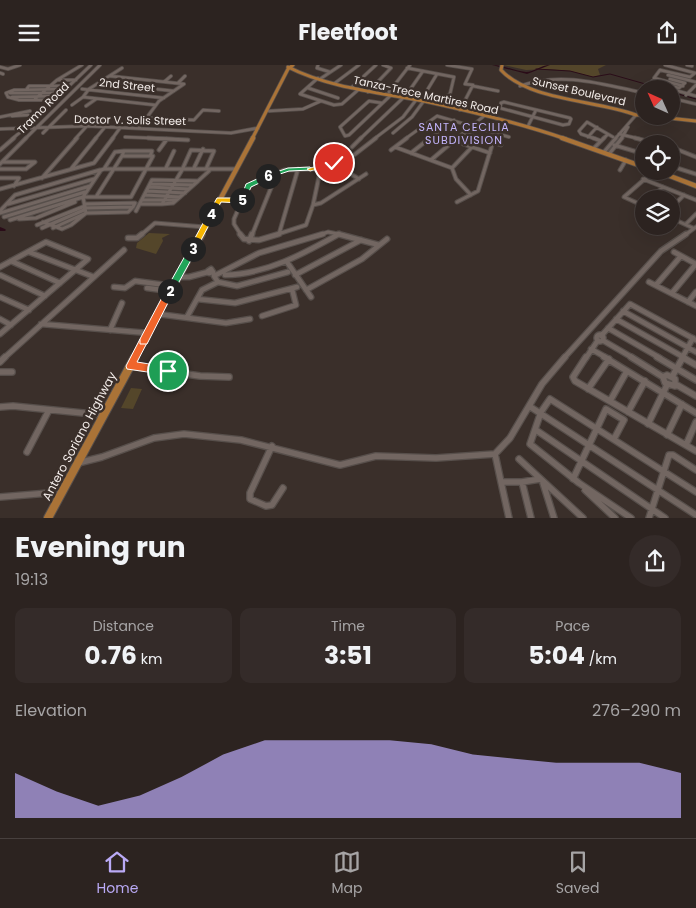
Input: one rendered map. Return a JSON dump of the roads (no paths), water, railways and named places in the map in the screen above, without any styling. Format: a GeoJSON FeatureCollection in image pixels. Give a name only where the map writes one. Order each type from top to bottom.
{"type":"FeatureCollection","features":[{"type":"Feature","properties":{"kind":"main road","name":"Antero Soriano Highway"},"geometry":{"type":"LineString","coordinates":[[48,518],[289,67],[297,65]]}},
{"type":"Feature","properties":{"kind":"main road"},"geometry":{"type":"LineString","coordinates":[[297,65],[300,73]]}},
{"type":"Feature","properties":{"kind":"main road","name":"Sunset Boulevard"},"geometry":{"type":"LineString","coordinates":[[503,66],[504,76],[521,85],[635,113]]}},
{"type":"Feature","properties":{"kind":"main road","name":"Antero Soriano Highway"},"geometry":{"type":"LineString","coordinates":[[258,128],[288,76],[289,67]]}},
{"type":"Feature","properties":{"kind":"main road","name":"Tanza-Trece Martires Road"},"geometry":{"type":"LineString","coordinates":[[289,67],[300,73],[358,90],[416,100],[423,99],[432,103],[528,126],[635,164]]}},
{"type":"Feature","properties":{"kind":"main road"},"geometry":{"type":"LineString","coordinates":[[288,76],[292,73],[300,73]]}},
{"type":"Feature","properties":{"kind":"main road"},"geometry":{"type":"LineString","coordinates":[[680,118],[696,120]]}},
{"type":"Feature","properties":{"kind":"main road"},"geometry":{"type":"LineString","coordinates":[[680,119],[696,120]]}},
{"type":"Feature","properties":{"kind":"main road"},"geometry":{"type":"LineString","coordinates":[[680,180],[696,186]]}},
{"type":"Feature","properties":{"kind":"street"},"geometry":{"type":"LineString","coordinates":[[13,65],[19,66]]}},
{"type":"Feature","properties":{"kind":"street","name":"Tramo Road"},"geometry":{"type":"LineString","coordinates":[[1,163],[100,65]]}},
{"type":"Feature","properties":{"kind":"street"},"geometry":{"type":"LineString","coordinates":[[318,65],[317,68],[330,72]]}},
{"type":"Feature","properties":{"kind":"street"},"geometry":{"type":"LineString","coordinates":[[341,65],[319,78],[300,94],[334,105],[342,104],[358,90]]}},
{"type":"Feature","properties":{"kind":"street"},"geometry":{"type":"LineString","coordinates":[[335,83],[359,65]]}},
{"type":"Feature","properties":{"kind":"street"},"geometry":{"type":"LineString","coordinates":[[351,88],[376,65]]}},
{"type":"Feature","properties":{"kind":"street"},"geometry":{"type":"LineString","coordinates":[[368,92],[390,69],[383,65]]}},
{"type":"Feature","properties":{"kind":"street"},"geometry":{"type":"LineString","coordinates":[[382,103],[369,101],[340,127],[345,136],[349,135],[382,103],[410,65]]}},
{"type":"Feature","properties":{"kind":"street"},"geometry":{"type":"LineString","coordinates":[[447,65],[472,69],[466,84],[498,91]]}},
{"type":"Feature","properties":{"kind":"street"},"geometry":{"type":"LineString","coordinates":[[665,65],[662,67],[695,73]]}},
{"type":"Feature","properties":{"kind":"street"},"geometry":{"type":"LineString","coordinates":[[677,65],[691,66]]}},
{"type":"Feature","properties":{"kind":"street"},"geometry":{"type":"LineString","coordinates":[[687,65],[691,66],[695,73]]}},
{"type":"Feature","properties":{"kind":"street"},"geometry":{"type":"LineString","coordinates":[[0,67],[8,69],[19,66]]}},
{"type":"Feature","properties":{"kind":"street"},"geometry":{"type":"LineString","coordinates":[[35,99],[75,69],[81,66],[84,72]]}},
{"type":"Feature","properties":{"kind":"street"},"geometry":{"type":"LineString","coordinates":[[75,69],[84,72]]}},
{"type":"Feature","properties":{"kind":"street"},"geometry":{"type":"LineString","coordinates":[[72,105],[83,97],[89,89],[122,69]]}},
{"type":"Feature","properties":{"kind":"street"},"geometry":{"type":"LineString","coordinates":[[407,69],[454,77],[450,95],[432,103]]}},
{"type":"Feature","properties":{"kind":"street"},"geometry":{"type":"LineString","coordinates":[[656,73],[660,70],[689,77],[695,73]]}},
{"type":"Feature","properties":{"kind":"street"},"geometry":{"type":"LineString","coordinates":[[407,94],[423,71]]}},
{"type":"Feature","properties":{"kind":"street"},"geometry":{"type":"LineString","coordinates":[[71,72],[84,72]]}},
{"type":"Feature","properties":{"kind":"street"},"geometry":{"type":"LineString","coordinates":[[67,74],[84,72]]}},
{"type":"Feature","properties":{"kind":"street"},"geometry":{"type":"LineString","coordinates":[[62,77],[84,72]]}},
{"type":"Feature","properties":{"kind":"street"},"geometry":{"type":"LineString","coordinates":[[56,82],[84,72]]}},
{"type":"Feature","properties":{"kind":"street"},"geometry":{"type":"LineString","coordinates":[[49,105],[84,72]]}},
{"type":"Feature","properties":{"kind":"street"},"geometry":{"type":"LineString","coordinates":[[656,73],[696,84],[687,95]]}},
{"type":"Feature","properties":{"kind":"street"},"geometry":{"type":"LineString","coordinates":[[656,73],[676,80]]}},
{"type":"Feature","properties":{"kind":"street"},"geometry":{"type":"LineString","coordinates":[[394,133],[412,117],[438,74]]}},
{"type":"Feature","properties":{"kind":"street"},"geometry":{"type":"LineString","coordinates":[[110,76],[184,84],[155,105],[139,128]]}},
{"type":"Feature","properties":{"kind":"street"},"geometry":{"type":"LineString","coordinates":[[164,82],[171,76]]}},
{"type":"Feature","properties":{"kind":"street"},"geometry":{"type":"LineString","coordinates":[[178,83],[185,77]]}},
{"type":"Feature","properties":{"kind":"street"},"geometry":{"type":"LineString","coordinates":[[521,85],[534,80],[557,78],[635,91]]}},
{"type":"Feature","properties":{"kind":"street"},"geometry":{"type":"LineString","coordinates":[[56,82],[72,83]]}},
{"type":"Feature","properties":{"kind":"street"},"geometry":{"type":"LineString","coordinates":[[100,83],[174,91]]}},
{"type":"Feature","properties":{"kind":"street"},"geometry":{"type":"LineString","coordinates":[[460,110],[472,85]]}},
{"type":"Feature","properties":{"kind":"street"},"geometry":{"type":"LineString","coordinates":[[26,90],[30,87],[78,86]]}},
{"type":"Feature","properties":{"kind":"street"},"geometry":{"type":"LineString","coordinates":[[308,88],[338,98]]}},
{"type":"Feature","properties":{"kind":"street"},"geometry":{"type":"LineString","coordinates":[[6,93],[14,89],[66,89]]}},
{"type":"Feature","properties":{"kind":"street","name":"2nd Street"},"geometry":{"type":"LineString","coordinates":[[82,89],[164,98]]}},
{"type":"Feature","properties":{"kind":"street"},"geometry":{"type":"LineString","coordinates":[[680,92],[696,96]]}},
{"type":"Feature","properties":{"kind":"street"},"geometry":{"type":"LineString","coordinates":[[6,93],[62,93]]}},
{"type":"Feature","properties":{"kind":"street"},"geometry":{"type":"LineString","coordinates":[[6,93],[8,97]]}},
{"type":"Feature","properties":{"kind":"street"},"geometry":{"type":"LineString","coordinates":[[388,94],[407,94],[423,99],[439,99]]}},
{"type":"Feature","properties":{"kind":"street"},"geometry":{"type":"LineString","coordinates":[[8,97],[59,96]]}},
{"type":"Feature","properties":{"kind":"street"},"geometry":{"type":"LineString","coordinates":[[8,97],[25,100]]}},
{"type":"Feature","properties":{"kind":"street"},"geometry":{"type":"LineString","coordinates":[[83,97],[155,105]]}},
{"type":"Feature","properties":{"kind":"street"},"geometry":{"type":"LineString","coordinates":[[352,147],[403,98]]}},
{"type":"Feature","properties":{"kind":"street"},"geometry":{"type":"LineString","coordinates":[[16,103],[35,99],[54,100]]}},
{"type":"Feature","properties":{"kind":"street"},"geometry":{"type":"LineString","coordinates":[[86,106],[96,99]]}},
{"type":"Feature","properties":{"kind":"street"},"geometry":{"type":"LineString","coordinates":[[354,155],[403,117],[416,100]]}},
{"type":"Feature","properties":{"kind":"street"},"geometry":{"type":"LineString","coordinates":[[680,100],[696,104]]}},
{"type":"Feature","properties":{"kind":"street"},"geometry":{"type":"LineString","coordinates":[[269,111],[311,108],[321,101]]}},
{"type":"Feature","properties":{"kind":"street"},"geometry":{"type":"LineString","coordinates":[[504,102],[536,110],[572,119],[569,124],[565,125],[499,107],[504,102]]}},
{"type":"Feature","properties":{"kind":"street"},"geometry":{"type":"LineString","coordinates":[[11,110],[15,115]]}},
{"type":"Feature","properties":{"kind":"street"},"geometry":{"type":"LineString","coordinates":[[147,118],[194,120],[203,110],[219,111]]}},
{"type":"Feature","properties":{"kind":"street"},"geometry":{"type":"LineString","coordinates":[[528,126],[536,110]]}},
{"type":"Feature","properties":{"kind":"street"},"geometry":{"type":"LineString","coordinates":[[0,117],[29,111],[24,117],[8,116]]}},
{"type":"Feature","properties":{"kind":"street"},"geometry":{"type":"LineString","coordinates":[[43,133],[66,111]]}},
{"type":"Feature","properties":{"kind":"street"},"geometry":{"type":"LineString","coordinates":[[283,111],[285,116]]}},
{"type":"Feature","properties":{"kind":"street"},"geometry":{"type":"LineString","coordinates":[[0,151],[36,114]]}},
{"type":"Feature","properties":{"kind":"street"},"geometry":{"type":"LineString","coordinates":[[431,161],[484,115]]}},
{"type":"Feature","properties":{"kind":"street"},"geometry":{"type":"LineString","coordinates":[[391,151],[434,117],[438,116],[509,137]]}},
{"type":"Feature","properties":{"kind":"street"},"geometry":{"type":"LineString","coordinates":[[606,153],[611,144],[635,116]]}},
{"type":"Feature","properties":{"kind":"street"},"geometry":{"type":"LineString","coordinates":[[411,153],[454,120]]}},
{"type":"Feature","properties":{"kind":"street"},"geometry":{"type":"LineString","coordinates":[[601,141],[579,133],[588,121],[607,135],[613,137]]}},
{"type":"Feature","properties":{"kind":"street"},"geometry":{"type":"LineString","coordinates":[[606,153],[616,146],[628,125]]}},
{"type":"Feature","properties":{"kind":"street"},"geometry":{"type":"LineString","coordinates":[[42,178],[87,127]]}},
{"type":"Feature","properties":{"kind":"street"},"geometry":{"type":"LineString","coordinates":[[71,170],[105,127]]}},
{"type":"Feature","properties":{"kind":"street","name":"Doctor V. Solis Street"},"geometry":{"type":"LineString","coordinates":[[0,129],[105,127],[231,133],[258,128]]}},
{"type":"Feature","properties":{"kind":"street"},"geometry":{"type":"LineString","coordinates":[[588,137],[597,127]]}},
{"type":"Feature","properties":{"kind":"street"},"geometry":{"type":"LineString","coordinates":[[0,189],[94,163],[120,128]]}},
{"type":"Feature","properties":{"kind":"street"},"geometry":{"type":"LineString","coordinates":[[159,150],[170,129]]}},
{"type":"Feature","properties":{"kind":"street"},"geometry":{"type":"LineString","coordinates":[[464,133],[501,145]]}},
{"type":"Feature","properties":{"kind":"street"},"geometry":{"type":"LineString","coordinates":[[619,134],[635,139]]}},
{"type":"Feature","properties":{"kind":"street"},"geometry":{"type":"LineString","coordinates":[[594,149],[607,135]]}},
{"type":"Feature","properties":{"kind":"street"},"geometry":{"type":"LineString","coordinates":[[125,137],[188,140]]}},
{"type":"Feature","properties":{"kind":"street"},"geometry":{"type":"LineString","coordinates":[[454,141],[490,153]]}},
{"type":"Feature","properties":{"kind":"street"},"geometry":{"type":"LineString","coordinates":[[457,202],[472,195],[479,189],[493,142]]}},
{"type":"Feature","properties":{"kind":"street"},"geometry":{"type":"LineString","coordinates":[[611,144],[635,151]]}},
{"type":"Feature","properties":{"kind":"street"},"geometry":{"type":"LineString","coordinates":[[395,147],[452,168]]}},
{"type":"Feature","properties":{"kind":"street"},"geometry":{"type":"LineString","coordinates":[[452,168],[472,147]]}},
{"type":"Feature","properties":{"kind":"street"},"geometry":{"type":"LineString","coordinates":[[145,193],[171,204],[208,170],[214,151],[191,149],[164,200]]}},
{"type":"Feature","properties":{"kind":"street"},"geometry":{"type":"LineString","coordinates":[[194,168],[203,149]]}},
{"type":"Feature","properties":{"kind":"street"},"geometry":{"type":"LineString","coordinates":[[680,150],[696,157]]}},
{"type":"Feature","properties":{"kind":"street"},"geometry":{"type":"LineString","coordinates":[[37,225],[48,225],[53,228],[96,197],[124,151]]}},
{"type":"Feature","properties":{"kind":"street"},"geometry":{"type":"LineString","coordinates":[[84,205],[85,192],[115,152],[152,151],[150,156],[153,157],[128,203]]}},
{"type":"Feature","properties":{"kind":"street"},"geometry":{"type":"LineString","coordinates":[[166,168],[174,151]]}},
{"type":"Feature","properties":{"kind":"street"},"geometry":{"type":"LineString","coordinates":[[122,156],[150,156]]}},
{"type":"Feature","properties":{"kind":"street"},"geometry":{"type":"LineString","coordinates":[[620,169],[626,160]]}},
{"type":"Feature","properties":{"kind":"street"},"geometry":{"type":"LineString","coordinates":[[0,169],[26,169],[35,162],[1,163]]}},
{"type":"Feature","properties":{"kind":"street"},"geometry":{"type":"LineString","coordinates":[[321,167],[313,205],[306,225],[259,240],[249,241],[243,238],[234,222],[250,184],[276,173],[321,167],[333,162],[359,179]]}},
{"type":"Feature","properties":{"kind":"street"},"geometry":{"type":"LineString","coordinates":[[158,168],[235,171]]}},
{"type":"Feature","properties":{"kind":"street"},"geometry":{"type":"LineString","coordinates":[[1,214],[15,195],[103,170],[194,168],[208,170]]}},
{"type":"Feature","properties":{"kind":"street"},"geometry":{"type":"LineString","coordinates":[[452,168],[456,179],[472,195]]}},
{"type":"Feature","properties":{"kind":"street"},"geometry":{"type":"LineString","coordinates":[[279,234],[298,169]]}},
{"type":"Feature","properties":{"kind":"street"},"geometry":{"type":"LineString","coordinates":[[680,169],[696,174]]}},
{"type":"Feature","properties":{"kind":"street"},"geometry":{"type":"LineString","coordinates":[[249,241],[276,173]]}},
{"type":"Feature","properties":{"kind":"street"},"geometry":{"type":"LineString","coordinates":[[313,205],[322,203],[366,174]]}},
{"type":"Feature","properties":{"kind":"street"},"geometry":{"type":"LineString","coordinates":[[0,178],[19,179],[14,186]]}},
{"type":"Feature","properties":{"kind":"street"},"geometry":{"type":"LineString","coordinates":[[7,204],[95,179]]}},
{"type":"Feature","properties":{"kind":"street"},"geometry":{"type":"LineString","coordinates":[[635,202],[624,197],[642,180]]}},
{"type":"Feature","properties":{"kind":"street"},"geometry":{"type":"LineString","coordinates":[[646,180],[696,200]]}},
{"type":"Feature","properties":{"kind":"street"},"geometry":{"type":"LineString","coordinates":[[136,211],[145,193],[198,181]]}},
{"type":"Feature","properties":{"kind":"street"},"geometry":{"type":"LineString","coordinates":[[145,193],[173,186],[193,185]]}},
{"type":"Feature","properties":{"kind":"street"},"geometry":{"type":"LineString","coordinates":[[1,214],[90,186]]}},
{"type":"Feature","properties":{"kind":"street"},"geometry":{"type":"LineString","coordinates":[[173,186],[189,189]]}},
{"type":"Feature","properties":{"kind":"street"},"geometry":{"type":"LineString","coordinates":[[173,186],[185,193]]}},
{"type":"Feature","properties":{"kind":"street"},"geometry":{"type":"LineString","coordinates":[[660,190],[663,187]]}},
{"type":"Feature","properties":{"kind":"street"},"geometry":{"type":"LineString","coordinates":[[1,214],[85,192]]}},
{"type":"Feature","properties":{"kind":"street"},"geometry":{"type":"LineString","coordinates":[[145,193],[164,200],[178,199]]}},
{"type":"Feature","properties":{"kind":"street"},"geometry":{"type":"LineString","coordinates":[[680,199],[684,195]]}},
{"type":"Feature","properties":{"kind":"street"},"geometry":{"type":"LineString","coordinates":[[96,197],[131,197]]}},
{"type":"Feature","properties":{"kind":"street"},"geometry":{"type":"LineString","coordinates":[[219,199],[242,201]]}},
{"type":"Feature","properties":{"kind":"street"},"geometry":{"type":"LineString","coordinates":[[1,214],[10,220],[33,219],[51,212],[84,205],[128,212],[135,203],[84,205],[10,220]]}},
{"type":"Feature","properties":{"kind":"street"},"geometry":{"type":"LineString","coordinates":[[43,225],[84,205]]}},
{"type":"Feature","properties":{"kind":"street"},"geometry":{"type":"LineString","coordinates":[[51,212],[57,219]]}},
{"type":"Feature","properties":{"kind":"street"},"geometry":{"type":"LineString","coordinates":[[686,224],[696,214]]}},
{"type":"Feature","properties":{"kind":"street"},"geometry":{"type":"LineString","coordinates":[[48,225],[57,219]]}},
{"type":"Feature","properties":{"kind":"street"},"geometry":{"type":"LineString","coordinates":[[680,222],[695,227]]}},
{"type":"Feature","properties":{"kind":"street"},"geometry":{"type":"LineString","coordinates":[[128,238],[137,238],[157,223],[205,227]]}},
{"type":"Feature","properties":{"kind":"street"},"geometry":{"type":"LineString","coordinates":[[77,463],[102,457],[154,438],[184,434],[241,440],[272,446],[340,465],[376,456],[436,458],[495,454],[510,438],[542,384],[588,331],[661,251],[695,227]]}},
{"type":"Feature","properties":{"kind":"street"},"geometry":{"type":"LineString","coordinates":[[178,277],[213,276],[225,273],[259,253],[328,232],[379,245]]}},
{"type":"Feature","properties":{"kind":"street"},"geometry":{"type":"LineString","coordinates":[[225,273],[238,275],[287,262],[339,234]]}},
{"type":"Feature","properties":{"kind":"street"},"geometry":{"type":"LineString","coordinates":[[306,290],[362,259],[387,239]]}},
{"type":"Feature","properties":{"kind":"street"},"geometry":{"type":"LineString","coordinates":[[295,275],[361,240]]}},
{"type":"Feature","properties":{"kind":"street"},"geometry":{"type":"LineString","coordinates":[[0,267],[47,243],[88,259],[0,334]]}},
{"type":"Feature","properties":{"kind":"street"},"geometry":{"type":"LineString","coordinates":[[0,361],[124,250]]}},
{"type":"Feature","properties":{"kind":"street"},"geometry":{"type":"LineString","coordinates":[[29,252],[94,277]]}},
{"type":"Feature","properties":{"kind":"street"},"geometry":{"type":"LineString","coordinates":[[672,293],[696,264],[674,252]]}},
{"type":"Feature","properties":{"kind":"street"},"geometry":{"type":"LineString","coordinates":[[656,285],[681,256]]}},
{"type":"Feature","properties":{"kind":"street"},"geometry":{"type":"LineString","coordinates":[[11,261],[60,283]]}},
{"type":"Feature","properties":{"kind":"street"},"geometry":{"type":"LineString","coordinates":[[287,262],[311,297]]}},
{"type":"Feature","properties":{"kind":"street"},"geometry":{"type":"LineString","coordinates":[[213,276],[237,286],[288,272]]}},
{"type":"Feature","properties":{"kind":"street"},"geometry":{"type":"LineString","coordinates":[[0,275],[45,296]]}},
{"type":"Feature","properties":{"kind":"street"},"geometry":{"type":"LineString","coordinates":[[187,317],[202,290],[213,276]]}},
{"type":"Feature","properties":{"kind":"street"},"geometry":{"type":"LineString","coordinates":[[114,287],[125,288],[135,281],[171,289]]}},
{"type":"Feature","properties":{"kind":"street"},"geometry":{"type":"LineString","coordinates":[[649,282],[696,306]]}},
{"type":"Feature","properties":{"kind":"street"},"geometry":{"type":"LineString","coordinates":[[147,288],[171,289]]}},
{"type":"Feature","properties":{"kind":"street"},"geometry":{"type":"LineString","coordinates":[[197,299],[235,303],[294,288],[297,303],[294,307],[262,315]]}},
{"type":"Feature","properties":{"kind":"street"},"geometry":{"type":"LineString","coordinates":[[688,301],[696,292]]}},
{"type":"Feature","properties":{"kind":"street"},"geometry":{"type":"LineString","coordinates":[[0,297],[29,310]]}},
{"type":"Feature","properties":{"kind":"street"},"geometry":{"type":"LineString","coordinates":[[110,330],[122,303]]}},
{"type":"Feature","properties":{"kind":"street"},"geometry":{"type":"LineString","coordinates":[[672,377],[681,357],[694,339],[630,304],[599,338],[573,377],[574,381],[696,451]]}},
{"type":"Feature","properties":{"kind":"street"},"geometry":{"type":"LineString","coordinates":[[623,311],[696,352]]}},
{"type":"Feature","properties":{"kind":"street"},"geometry":{"type":"LineString","coordinates":[[158,314],[231,323],[250,319]]}},
{"type":"Feature","properties":{"kind":"street"},"geometry":{"type":"LineString","coordinates":[[0,319],[12,325]]}},
{"type":"Feature","properties":{"kind":"street"},"geometry":{"type":"LineString","coordinates":[[616,319],[696,365]]}},
{"type":"Feature","properties":{"kind":"street"},"geometry":{"type":"LineString","coordinates":[[41,324],[148,333]]}},
{"type":"Feature","properties":{"kind":"street"},"geometry":{"type":"LineString","coordinates":[[608,328],[696,380]]}},
{"type":"Feature","properties":{"kind":"street"},"geometry":{"type":"LineString","coordinates":[[588,331],[663,377],[663,381],[667,385],[673,387],[677,385]]}},
{"type":"Feature","properties":{"kind":"street"},"geometry":{"type":"LineString","coordinates":[[591,349],[696,413]]}},
{"type":"Feature","properties":{"kind":"street"},"geometry":{"type":"LineString","coordinates":[[588,389],[609,359]]}},
{"type":"Feature","properties":{"kind":"street"},"geometry":{"type":"LineString","coordinates":[[130,366],[200,376],[229,377]]}},
{"type":"Feature","properties":{"kind":"street"},"geometry":{"type":"LineString","coordinates":[[610,401],[627,371]]}},
{"type":"Feature","properties":{"kind":"street"},"geometry":{"type":"LineString","coordinates":[[0,372],[12,372]]}},
{"type":"Feature","properties":{"kind":"street"},"geometry":{"type":"LineString","coordinates":[[663,377],[667,375],[672,377],[677,385],[696,396]]}},
{"type":"Feature","properties":{"kind":"street"},"geometry":{"type":"LineString","coordinates":[[628,412],[645,381]]}},
{"type":"Feature","properties":{"kind":"street"},"geometry":{"type":"LineString","coordinates":[[648,424],[667,385]]}},
{"type":"Feature","properties":{"kind":"street"},"geometry":{"type":"LineString","coordinates":[[631,518],[576,481],[531,446],[529,441],[536,430],[541,412],[551,399],[696,491]]}},
{"type":"Feature","properties":{"kind":"street"},"geometry":{"type":"LineString","coordinates":[[667,435],[682,404]]}},
{"type":"Feature","properties":{"kind":"street"},"geometry":{"type":"LineString","coordinates":[[529,406],[541,412],[696,515]]}},
{"type":"Feature","properties":{"kind":"street"},"geometry":{"type":"LineString","coordinates":[[0,407],[103,415]]}},
{"type":"Feature","properties":{"kind":"street"},"geometry":{"type":"LineString","coordinates":[[576,481],[581,461],[605,409],[608,409],[624,420],[614,439]]}},
{"type":"Feature","properties":{"kind":"street"},"geometry":{"type":"LineString","coordinates":[[27,452],[49,410]]}},
{"type":"Feature","properties":{"kind":"street"},"geometry":{"type":"LineString","coordinates":[[686,445],[696,422]]}},
{"type":"Feature","properties":{"kind":"street"},"geometry":{"type":"LineString","coordinates":[[536,430],[666,518]]}},
{"type":"Feature","properties":{"kind":"street"},"geometry":{"type":"LineString","coordinates":[[272,446],[250,493],[250,499],[266,505],[272,505],[284,488]]}},
{"type":"Feature","properties":{"kind":"street"},"geometry":{"type":"LineString","coordinates":[[495,454],[509,518]]}},
{"type":"Feature","properties":{"kind":"street"},"geometry":{"type":"LineString","coordinates":[[649,518],[669,455],[696,470]]}},
{"type":"Feature","properties":{"kind":"street"},"geometry":{"type":"LineString","coordinates":[[519,459],[583,518]]}},
{"type":"Feature","properties":{"kind":"street"},"geometry":{"type":"LineString","coordinates":[[501,482],[541,480]]}},
{"type":"Feature","properties":{"kind":"street"},"geometry":{"type":"LineString","coordinates":[[541,480],[554,518]]}},
{"type":"Feature","properties":{"kind":"street"},"geometry":{"type":"LineString","coordinates":[[576,481],[598,504],[615,518]]}},
{"type":"Feature","properties":{"kind":"street"},"geometry":{"type":"LineString","coordinates":[[522,482],[531,518]]}},
{"type":"Feature","properties":{"kind":"street"},"geometry":{"type":"LineString","coordinates":[[0,497],[61,493]]}},
{"type":"Feature","properties":{"kind":"street"},"geometry":{"type":"LineString","coordinates":[[572,507],[576,518]]}},
{"type":"Feature","properties":{"kind":"waterway"},"geometry":{"type":"LineString","coordinates":[[494,65],[527,73],[548,65]]}},
{"type":"Feature","properties":{"kind":"waterway"},"geometry":{"type":"LineString","coordinates":[[536,69],[570,71],[593,77],[610,74],[635,81]]}},
{"type":"Feature","properties":{"kind":"waterway"},"geometry":{"type":"LineString","coordinates":[[680,95],[696,99]]}},
{"type":"Feature","properties":{"kind":"district","name":"SANTA CECILIA SUBDIVISION"},"geometry":{"type":"Point","coordinates":[464,133]}}]}
